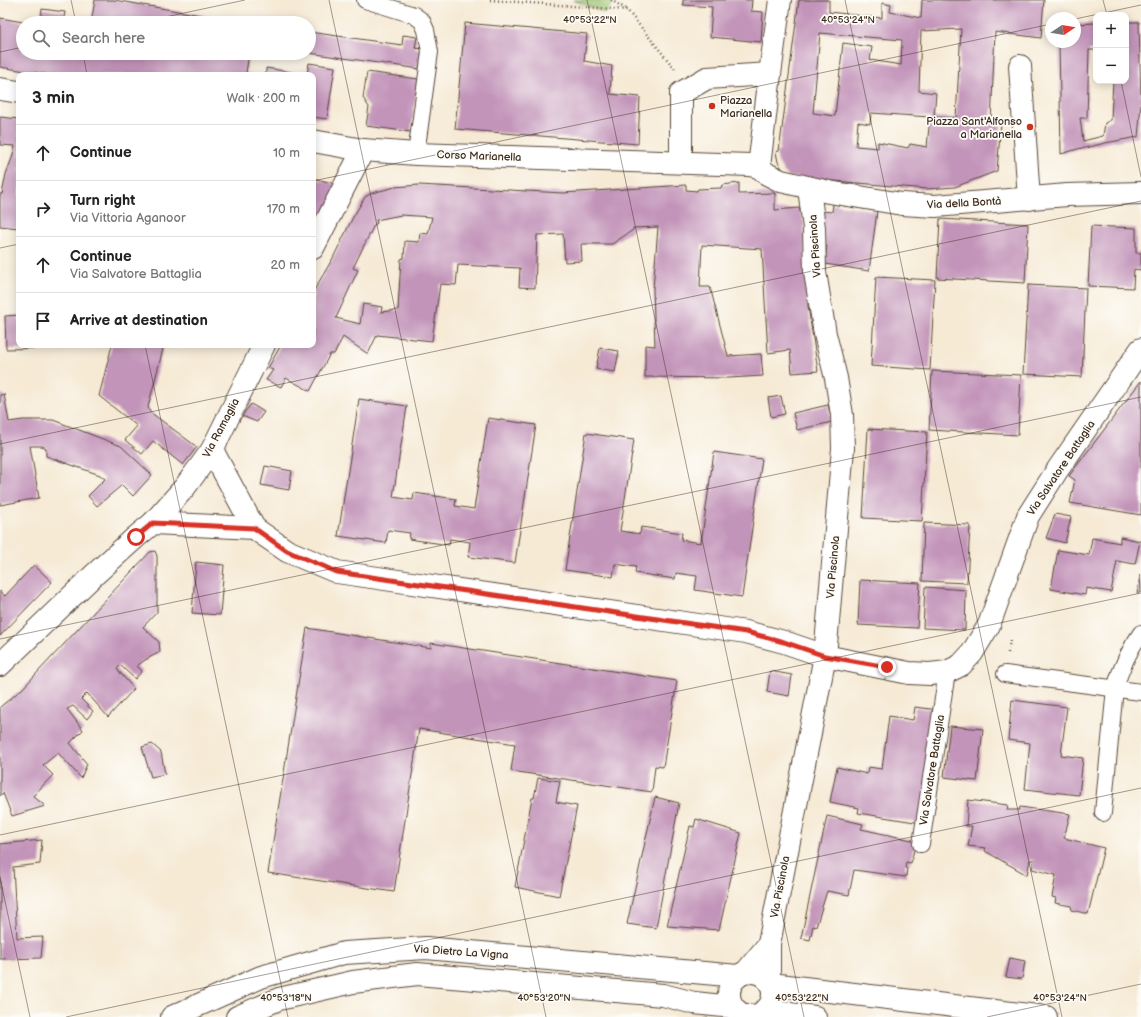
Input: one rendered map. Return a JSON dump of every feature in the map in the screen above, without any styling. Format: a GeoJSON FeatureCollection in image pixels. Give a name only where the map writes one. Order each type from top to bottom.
{"type":"FeatureCollection","features":[{"type":"Feature","properties":{"kind":"street"},"geometry":{"type":"LineString","coordinates":[[770,74],[707,78],[681,93],[681,162],[750,165],[763,171],[770,74],[780,0]]}},
{"type":"Feature","properties":{"kind":"street"},"geometry":{"type":"LineString","coordinates":[[1020,66],[1029,199]]}},
{"type":"Feature","properties":{"kind":"street"},"geometry":{"type":"LineString","coordinates":[[0,89],[16,92]]}},
{"type":"Feature","properties":{"kind":"street","name":"Corso Marianella"},"geometry":{"type":"LineString","coordinates":[[316,142],[363,150],[416,154],[681,162]]}},
{"type":"Feature","properties":{"kind":"street"},"geometry":{"type":"LineString","coordinates":[[316,242],[363,150]]}},
{"type":"Feature","properties":{"kind":"street","name":"Via della Bontà"},"geometry":{"type":"LineString","coordinates":[[763,171],[781,181],[809,188],[902,204],[935,206],[1067,195],[1141,193]]}},
{"type":"Feature","properties":{"kind":"street","name":"Via Piscinola"},"geometry":{"type":"LineString","coordinates":[[770,982],[769,944],[825,656],[843,448],[842,415],[836,378],[825,334],[815,272],[814,228],[809,188]]}},
{"type":"Feature","properties":{"kind":"street","name":"Via Ramaglia"},"geometry":{"type":"LineString","coordinates":[[0,665],[94,574],[153,523],[186,487],[212,450],[263,348]]}},
{"type":"Feature","properties":{"kind":"street","name":"Via Salvatore Battaglia"},"geometry":{"type":"LineString","coordinates":[[254,528],[287,551],[337,572],[746,632],[784,642],[825,656],[909,673],[930,674],[947,672],[961,665],[972,654],[989,625],[1028,516],[1056,472],[1141,349]]}},
{"type":"Feature","properties":{"kind":"street"},"geometry":{"type":"LineString","coordinates":[[212,450],[254,528]]}},
{"type":"Feature","properties":{"kind":"street"},"geometry":{"type":"LineString","coordinates":[[153,523],[254,528]]}},
{"type":"Feature","properties":{"kind":"street","name":"Via Piscinola"},"geometry":{"type":"LineString","coordinates":[[742,974],[769,944]]}},
{"type":"Feature","properties":{"kind":"street","name":"Via Dietro La Vigna"},"geometry":{"type":"LineString","coordinates":[[172,1017],[261,977],[344,953],[426,948],[742,974]]}},
{"type":"Feature","properties":{"kind":"street"},"geometry":{"type":"LineString","coordinates":[[744,1012],[730,999],[730,990],[732,982],[742,974],[754,972],[762,975],[770,982],[1046,1017]]}},
{"type":"Feature","properties":{"kind":"street"},"geometry":{"type":"LineString","coordinates":[[238,1017],[278,999],[353,982],[417,974],[663,996],[744,1012],[815,1017]]}},
{"type":"Feature","properties":{"kind":"street"},"geometry":{"type":"LineString","coordinates":[[744,1012],[770,1005],[773,996],[770,982]]}},
{"type":"Feature","properties":{"kind":"lane"},"geometry":{"type":"LineString","coordinates":[[365,0],[414,15],[422,21],[426,30],[430,52],[416,154]]}},
{"type":"Feature","properties":{"kind":"lane"},"geometry":{"type":"LineString","coordinates":[[1103,813],[1115,688],[1128,652],[1141,633]]}},
{"type":"Feature","properties":{"kind":"lane","name":"Via Salvatore Battaglia"},"geometry":{"type":"LineString","coordinates":[[921,844],[947,672]]}},
{"type":"Feature","properties":{"kind":"lane"},"geometry":{"type":"LineString","coordinates":[[1005,674],[1141,692]]}},
{"type":"Feature","properties":{"kind":"path"},"geometry":{"type":"LineString","coordinates":[[490,0],[627,10]]}},
{"type":"Feature","properties":{"kind":"path"},"geometry":{"type":"LineString","coordinates":[[612,0],[627,10],[691,88]]}},
{"type":"Feature","properties":{"kind":"path"},"geometry":{"type":"LineString","coordinates":[[1005,674],[1011,636]]}},
{"type":"Feature","properties":{"kind":"green space"},"geometry":{"type":"Polygon","coordinates":[[[573,0],[616,0],[605,13],[573,0]]]}},
{"type":"Feature","properties":{"kind":"building"},"geometry":{"type":"Polygon","coordinates":[[[95,0],[114,0],[207,16],[92,16],[95,0]]]}},
{"type":"Feature","properties":{"kind":"building"},"geometry":{"type":"Polygon","coordinates":[[[683,0],[752,0],[751,11],[763,12],[761,42],[710,37],[712,7],[683,5],[683,0]]]}},
{"type":"Feature","properties":{"kind":"building"},"geometry":{"type":"Polygon","coordinates":[[[799,0],[829,0],[829,12],[882,18],[882,3],[891,5],[890,12],[921,18],[922,0],[1044,0],[1041,38],[995,32],[991,123],[1001,122],[997,171],[955,187],[927,189],[789,177],[778,162],[776,152],[779,151],[799,0]],[[961,29],[921,31],[919,91],[936,93],[934,117],[956,118],[961,29]],[[820,33],[813,113],[835,116],[843,43],[872,47],[870,60],[901,65],[902,40],[820,33]],[[871,113],[870,124],[858,122],[856,146],[878,148],[878,142],[908,148],[910,144],[927,147],[930,117],[871,113]]]}},
{"type":"Feature","properties":{"kind":"building"},"geometry":{"type":"Polygon","coordinates":[[[42,9],[65,12],[64,16],[41,16],[42,9]]]}},
{"type":"Feature","properties":{"kind":"building"},"geometry":{"type":"Polygon","coordinates":[[[0,18],[16,21],[16,60],[248,60],[246,72],[32,72],[0,67],[0,18]]]}},
{"type":"Feature","properties":{"kind":"building"},"geometry":{"type":"Polygon","coordinates":[[[1129,22],[1139,22],[1141,104],[1138,137],[1081,148],[1061,154],[1059,48],[1081,48],[1081,24],[1093,23],[1093,50],[1089,50],[1087,118],[1080,118],[1083,141],[1103,136],[1105,123],[1111,120],[1113,84],[1129,84],[1129,22]]]}},
{"type":"Feature","properties":{"kind":"building"},"geometry":{"type":"Polygon","coordinates":[[[465,23],[587,34],[584,61],[612,66],[610,94],[640,97],[638,144],[455,129],[465,23]]]}},
{"type":"Feature","properties":{"kind":"building"},"geometry":{"type":"Polygon","coordinates":[[[316,33],[402,45],[403,35],[417,37],[415,48],[422,49],[420,69],[316,54],[316,33]]]}},
{"type":"Feature","properties":{"kind":"building"},"geometry":{"type":"Polygon","coordinates":[[[309,63],[335,67],[327,119],[316,117],[316,72],[308,72],[309,63]]]}},
{"type":"Feature","properties":{"kind":"building"},"geometry":{"type":"Polygon","coordinates":[[[266,68],[290,72],[266,72],[266,68]]]}},
{"type":"Feature","properties":{"kind":"building"},"geometry":{"type":"Polygon","coordinates":[[[367,72],[418,79],[411,132],[366,126],[369,107],[363,98],[367,72]]]}},
{"type":"Feature","properties":{"kind":"building"},"geometry":{"type":"Polygon","coordinates":[[[0,117],[16,119],[16,228],[0,226],[0,194],[2,194],[6,174],[15,146],[0,145],[0,117]]]}},
{"type":"Feature","properties":{"kind":"building"},"geometry":{"type":"Polygon","coordinates":[[[316,179],[343,186],[316,236],[316,179]]]}},
{"type":"Feature","properties":{"kind":"building"},"geometry":{"type":"Polygon","coordinates":[[[739,183],[739,194],[775,193],[775,210],[799,208],[804,222],[808,306],[818,371],[792,373],[790,350],[768,353],[762,249],[702,245],[700,287],[710,287],[728,356],[761,354],[763,376],[729,378],[645,377],[645,345],[655,346],[653,289],[658,227],[633,228],[633,230],[612,244],[581,244],[582,261],[565,262],[563,234],[537,235],[535,288],[519,287],[520,268],[458,265],[456,285],[440,284],[432,341],[377,335],[368,354],[343,337],[334,354],[330,354],[310,391],[286,378],[281,387],[266,380],[273,370],[268,368],[279,348],[316,348],[316,287],[365,197],[372,193],[395,187],[419,185],[563,193],[686,185],[686,190],[697,191],[698,189],[721,188],[722,185],[739,183]],[[401,215],[376,220],[377,223],[374,225],[353,268],[358,270],[336,318],[360,324],[363,304],[382,307],[381,312],[398,310],[401,259],[404,258],[405,241],[419,242],[420,233],[428,234],[432,217],[401,215]]]}},
{"type":"Feature","properties":{"kind":"building"},"geometry":{"type":"Polygon","coordinates":[[[833,204],[877,211],[869,271],[825,264],[827,246],[824,245],[822,211],[832,212],[833,204]]]}},
{"type":"Feature","properties":{"kind":"building"},"geometry":{"type":"Polygon","coordinates":[[[940,219],[1028,224],[1025,283],[937,278],[940,219]]]}},
{"type":"Feature","properties":{"kind":"building"},"geometry":{"type":"Polygon","coordinates":[[[1091,226],[1136,228],[1136,253],[1141,253],[1141,270],[1134,269],[1133,288],[1088,286],[1091,226]]]}},
{"type":"Feature","properties":{"kind":"building"},"geometry":{"type":"Polygon","coordinates":[[[876,277],[935,280],[930,370],[871,366],[876,277]]]}},
{"type":"Feature","properties":{"kind":"building"},"geometry":{"type":"Polygon","coordinates":[[[1028,285],[1086,288],[1082,377],[1023,374],[1028,285]]]}},
{"type":"Feature","properties":{"kind":"building"},"geometry":{"type":"Polygon","coordinates":[[[16,315],[16,348],[50,348],[6,349],[5,316],[16,315]]]}},
{"type":"Feature","properties":{"kind":"building"},"geometry":{"type":"Polygon","coordinates":[[[111,348],[163,348],[148,407],[150,412],[197,447],[183,465],[153,441],[142,454],[125,440],[137,426],[99,396],[111,348]]]}},
{"type":"Feature","properties":{"kind":"building"},"geometry":{"type":"Polygon","coordinates":[[[600,348],[619,351],[615,372],[596,369],[600,348]]]}},
{"type":"Feature","properties":{"kind":"building"},"geometry":{"type":"Polygon","coordinates":[[[932,371],[1021,375],[1018,435],[929,430],[932,371]]]}},
{"type":"Feature","properties":{"kind":"building"},"geometry":{"type":"Polygon","coordinates":[[[1141,381],[1141,515],[1070,503],[1075,480],[1069,476],[1141,381]]]}},
{"type":"Feature","properties":{"kind":"building"},"geometry":{"type":"Polygon","coordinates":[[[4,394],[9,422],[23,420],[53,420],[121,446],[152,475],[133,496],[122,485],[97,506],[88,496],[105,479],[100,475],[46,456],[46,448],[42,446],[30,446],[39,498],[0,505],[0,395],[4,394]]]}},
{"type":"Feature","properties":{"kind":"building"},"geometry":{"type":"Polygon","coordinates":[[[781,396],[785,414],[771,417],[768,398],[781,396]]]}},
{"type":"Feature","properties":{"kind":"building"},"geometry":{"type":"Polygon","coordinates":[[[359,399],[407,406],[393,497],[413,500],[414,493],[456,499],[455,506],[474,509],[488,418],[536,425],[515,563],[468,557],[470,542],[450,539],[449,545],[409,539],[410,533],[388,530],[386,543],[338,536],[359,399]]]}},
{"type":"Feature","properties":{"kind":"building"},"geometry":{"type":"Polygon","coordinates":[[[251,404],[264,412],[257,422],[242,416],[251,404]]]}},
{"type":"Feature","properties":{"kind":"building"},"geometry":{"type":"Polygon","coordinates":[[[828,405],[832,422],[797,430],[793,413],[828,405]]]}},
{"type":"Feature","properties":{"kind":"building"},"geometry":{"type":"Polygon","coordinates":[[[868,429],[927,432],[922,521],[863,518],[868,429]]]}},
{"type":"Feature","properties":{"kind":"building"},"geometry":{"type":"Polygon","coordinates":[[[586,433],[634,440],[620,531],[640,534],[641,527],[682,533],[681,540],[701,543],[714,452],[762,459],[742,597],[695,590],[697,576],[676,573],[675,579],[635,573],[636,567],[615,564],[613,577],[565,570],[586,433]]]}},
{"type":"Feature","properties":{"kind":"building"},"geometry":{"type":"Polygon","coordinates":[[[265,466],[292,471],[289,490],[261,485],[265,466]]]}},
{"type":"Feature","properties":{"kind":"building"},"geometry":{"type":"Polygon","coordinates":[[[1055,514],[1071,517],[1065,543],[1046,538],[1055,514]]]}},
{"type":"Feature","properties":{"kind":"building"},"geometry":{"type":"Polygon","coordinates":[[[924,523],[970,525],[967,583],[922,581],[924,523]]]}},
{"type":"Feature","properties":{"kind":"building"},"geometry":{"type":"Polygon","coordinates":[[[1120,537],[1140,541],[1135,564],[1117,561],[1111,592],[1086,588],[1085,595],[1051,589],[1058,550],[1089,555],[1092,538],[1120,543],[1120,537]]]}},
{"type":"Feature","properties":{"kind":"building"},"geometry":{"type":"Polygon","coordinates":[[[155,551],[157,556],[157,612],[143,627],[159,642],[160,652],[137,666],[142,671],[135,679],[120,665],[117,669],[134,689],[108,717],[87,693],[81,699],[93,711],[87,719],[73,706],[67,709],[83,730],[70,743],[87,764],[81,778],[58,753],[43,765],[53,775],[33,796],[45,806],[12,816],[3,793],[0,796],[0,707],[22,689],[150,552],[155,551]]]}},
{"type":"Feature","properties":{"kind":"building"},"geometry":{"type":"Polygon","coordinates":[[[196,562],[224,565],[220,615],[192,613],[196,562]]]}},
{"type":"Feature","properties":{"kind":"building"},"geometry":{"type":"Polygon","coordinates":[[[34,565],[52,582],[0,636],[0,591],[5,596],[34,565]]]}},
{"type":"Feature","properties":{"kind":"building"},"geometry":{"type":"Polygon","coordinates":[[[1140,575],[1141,592],[1137,594],[1140,575]]]}},
{"type":"Feature","properties":{"kind":"building"},"geometry":{"type":"Polygon","coordinates":[[[860,580],[920,583],[917,628],[858,625],[860,580]]]}},
{"type":"Feature","properties":{"kind":"building"},"geometry":{"type":"Polygon","coordinates":[[[925,587],[966,590],[965,630],[923,628],[925,587]]]}},
{"type":"Feature","properties":{"kind":"building"},"geometry":{"type":"Polygon","coordinates":[[[307,628],[431,648],[431,643],[677,681],[663,767],[655,766],[652,792],[511,771],[515,744],[419,729],[394,892],[268,873],[307,628]]]}},
{"type":"Feature","properties":{"kind":"building"},"geometry":{"type":"Polygon","coordinates":[[[770,671],[792,675],[789,696],[767,692],[770,671]]]}},
{"type":"Feature","properties":{"kind":"building"},"geometry":{"type":"Polygon","coordinates":[[[1012,700],[1067,707],[1061,755],[1083,758],[1079,795],[1025,789],[1030,743],[1008,740],[1012,700]]]}},
{"type":"Feature","properties":{"kind":"building"},"geometry":{"type":"Polygon","coordinates":[[[915,707],[938,710],[921,823],[858,813],[859,808],[830,802],[837,767],[867,774],[868,767],[882,769],[889,716],[913,720],[915,707]]]}},
{"type":"Feature","properties":{"kind":"building"},"geometry":{"type":"Polygon","coordinates":[[[950,726],[983,729],[977,781],[944,777],[950,726]]]}},
{"type":"Feature","properties":{"kind":"building"},"geometry":{"type":"Polygon","coordinates":[[[152,744],[161,752],[165,774],[151,777],[142,747],[152,744]]]}},
{"type":"Feature","properties":{"kind":"building"},"geometry":{"type":"Polygon","coordinates":[[[538,778],[560,781],[556,802],[577,806],[559,896],[515,887],[532,798],[534,798],[538,778]]]}},
{"type":"Feature","properties":{"kind":"building"},"geometry":{"type":"Polygon","coordinates":[[[655,797],[679,803],[656,928],[627,924],[655,797]]]}},
{"type":"Feature","properties":{"kind":"building"},"geometry":{"type":"Polygon","coordinates":[[[968,800],[1008,805],[1007,810],[1019,810],[1020,807],[1070,814],[1064,838],[1104,848],[1088,914],[1072,910],[1071,906],[1055,903],[1056,898],[1052,897],[1056,875],[1032,869],[1034,860],[1030,860],[1027,875],[985,851],[986,848],[968,846],[972,826],[966,826],[968,800]]]}},
{"type":"Feature","properties":{"kind":"building"},"geometry":{"type":"Polygon","coordinates":[[[827,816],[863,824],[861,829],[916,841],[911,863],[906,862],[906,877],[854,870],[849,895],[827,891],[816,927],[813,926],[810,940],[801,938],[827,816]]]}},
{"type":"Feature","properties":{"kind":"building"},"geometry":{"type":"Polygon","coordinates":[[[696,819],[741,833],[719,930],[667,926],[690,826],[694,827],[696,819]]]}},
{"type":"Feature","properties":{"kind":"building"},"geometry":{"type":"Polygon","coordinates":[[[42,840],[40,864],[13,867],[17,938],[43,937],[41,958],[0,959],[0,844],[42,840]]]}},
{"type":"Feature","properties":{"kind":"building"},"geometry":{"type":"Polygon","coordinates":[[[1010,958],[1025,961],[1022,979],[1006,977],[1010,958]]]}},
{"type":"Feature","properties":{"kind":"place","name":"Piazza Marianella"},"geometry":{"type":"Point","coordinates":[712,106]}},
{"type":"Feature","properties":{"kind":"place","name":"Piazza Sant'Alfonso a Marianella"},"geometry":{"type":"Point","coordinates":[1030,127]}},
{"type":"Feature","properties":{"kind":"route"},"geometry":{"type":"LineString","coordinates":[[136,537],[153,523],[254,528],[287,551],[310,562],[337,572],[376,579],[746,632],[784,642],[825,656],[887,667]]}}]}
